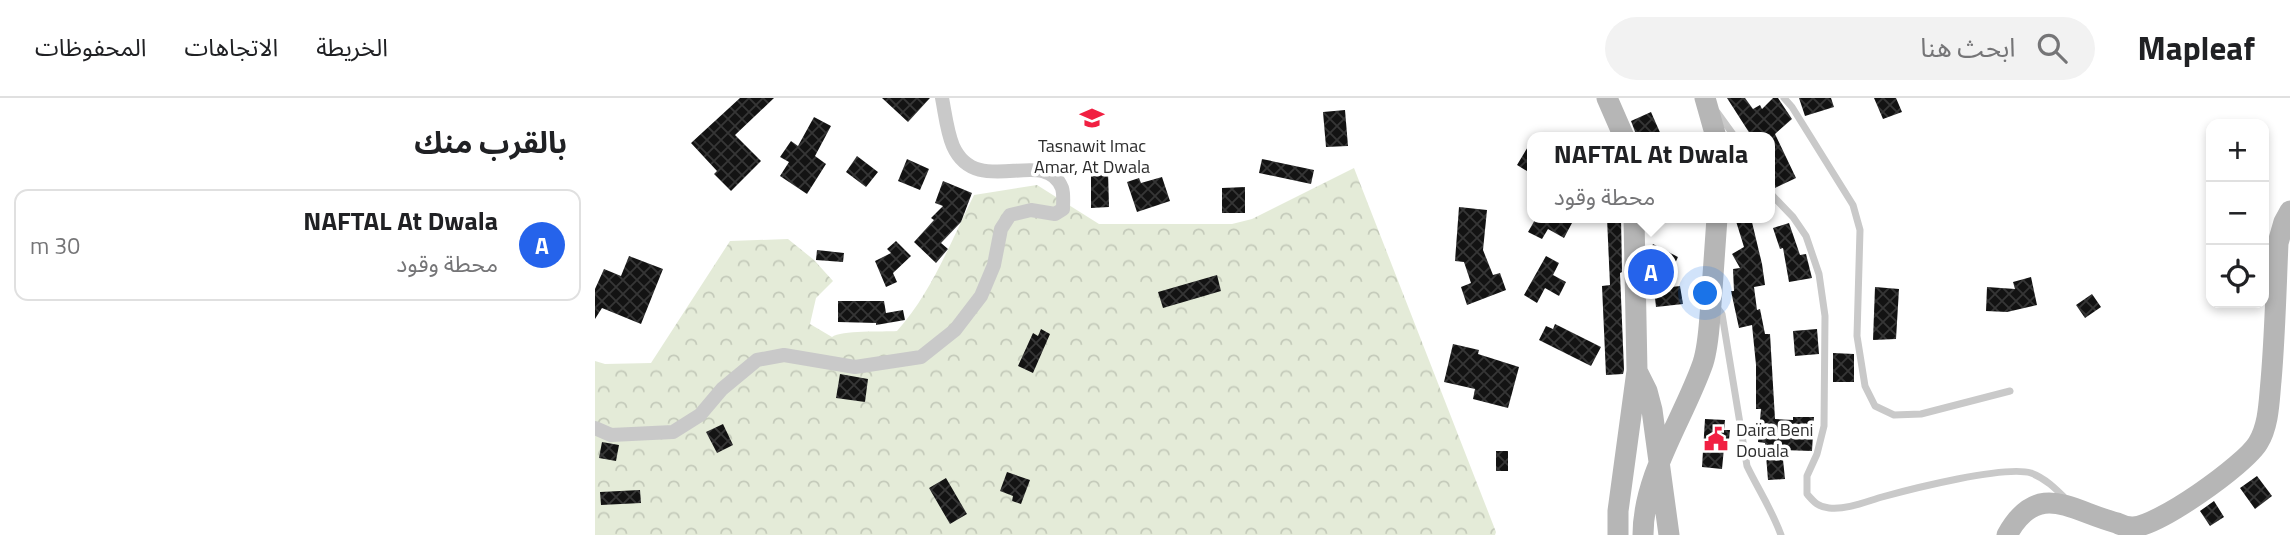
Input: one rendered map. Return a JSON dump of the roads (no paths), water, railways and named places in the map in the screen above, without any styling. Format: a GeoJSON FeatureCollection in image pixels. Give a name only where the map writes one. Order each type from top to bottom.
{"type":"FeatureCollection","features":[{"type":"Feature","properties":{"kind":"street"},"geometry":{"type":"LineString","coordinates":[[595,428],[611,435],[673,432],[700,415],[722,389],[757,360],[784,355],[855,368],[889,364],[921,357],[955,330],[981,296],[994,265],[1001,229],[1010,215],[1031,210],[1055,214],[1063,209],[1063,189],[1055,177],[1033,168],[986,173],[966,163],[953,147],[942,98]]}},
{"type":"Feature","properties":{"kind":"street"},"geometry":{"type":"LineString","coordinates":[[1607,98],[1622,132]]}},
{"type":"Feature","properties":{"kind":"street"},"geometry":{"type":"LineString","coordinates":[[1705,98],[1715,132]]}},
{"type":"Feature","properties":{"kind":"street"},"geometry":{"type":"LineString","coordinates":[[2007,535],[2031,507],[2046,502],[2060,503],[2133,527],[2155,522],[2240,465],[2258,443],[2268,414],[2278,243],[2290,211]]}},
{"type":"Feature","properties":{"kind":"street"},"geometry":{"type":"LineString","coordinates":[[1618,535],[1618,511],[1637,372],[1634,223]]}},
{"type":"Feature","properties":{"kind":"street"},"geometry":{"type":"LineString","coordinates":[[1643,535],[1644,512],[1659,465],[1703,361],[1707,345],[1717,223]]}},
{"type":"Feature","properties":{"kind":"street"},"geometry":{"type":"LineString","coordinates":[[1637,372],[1647,391],[1652,410],[1669,535]]}},
{"type":"Feature","properties":{"kind":"lane"},"geometry":{"type":"LineString","coordinates":[[1705,98],[1731,132]]}},
{"type":"Feature","properties":{"kind":"lane"},"geometry":{"type":"LineString","coordinates":[[1784,98],[1853,205],[1860,230],[1857,336],[1865,386],[1875,406],[1894,415],[1921,414],[2010,391]]}},
{"type":"Feature","properties":{"kind":"lane"},"geometry":{"type":"LineString","coordinates":[[1775,197],[1793,217],[1805,236],[1819,274],[1825,316],[1824,426],[1817,454],[1807,476],[1807,495],[1816,505],[1830,509],[1846,507],[1918,486],[2008,471],[2031,473],[2052,485],[2075,509]]}},
{"type":"Feature","properties":{"kind":"lane"},"geometry":{"type":"LineString","coordinates":[[1711,301],[1722,314],[1747,466],[1774,514],[1781,535]]}},
{"type":"Feature","properties":{"kind":"place","name":"Tasnawit Imac Amar, At Dwala"},"geometry":{"type":"Point","coordinates":[1092,118]}},
{"type":"Feature","properties":{"kind":"place","name":"NAFTAL At Dwala"},"geometry":{"type":"Point","coordinates":[1651,272]}},
{"type":"Feature","properties":{"kind":"place","name":"Daïra Beni Douala"},"geometry":{"type":"Point","coordinates":[1716,439]}}]}
